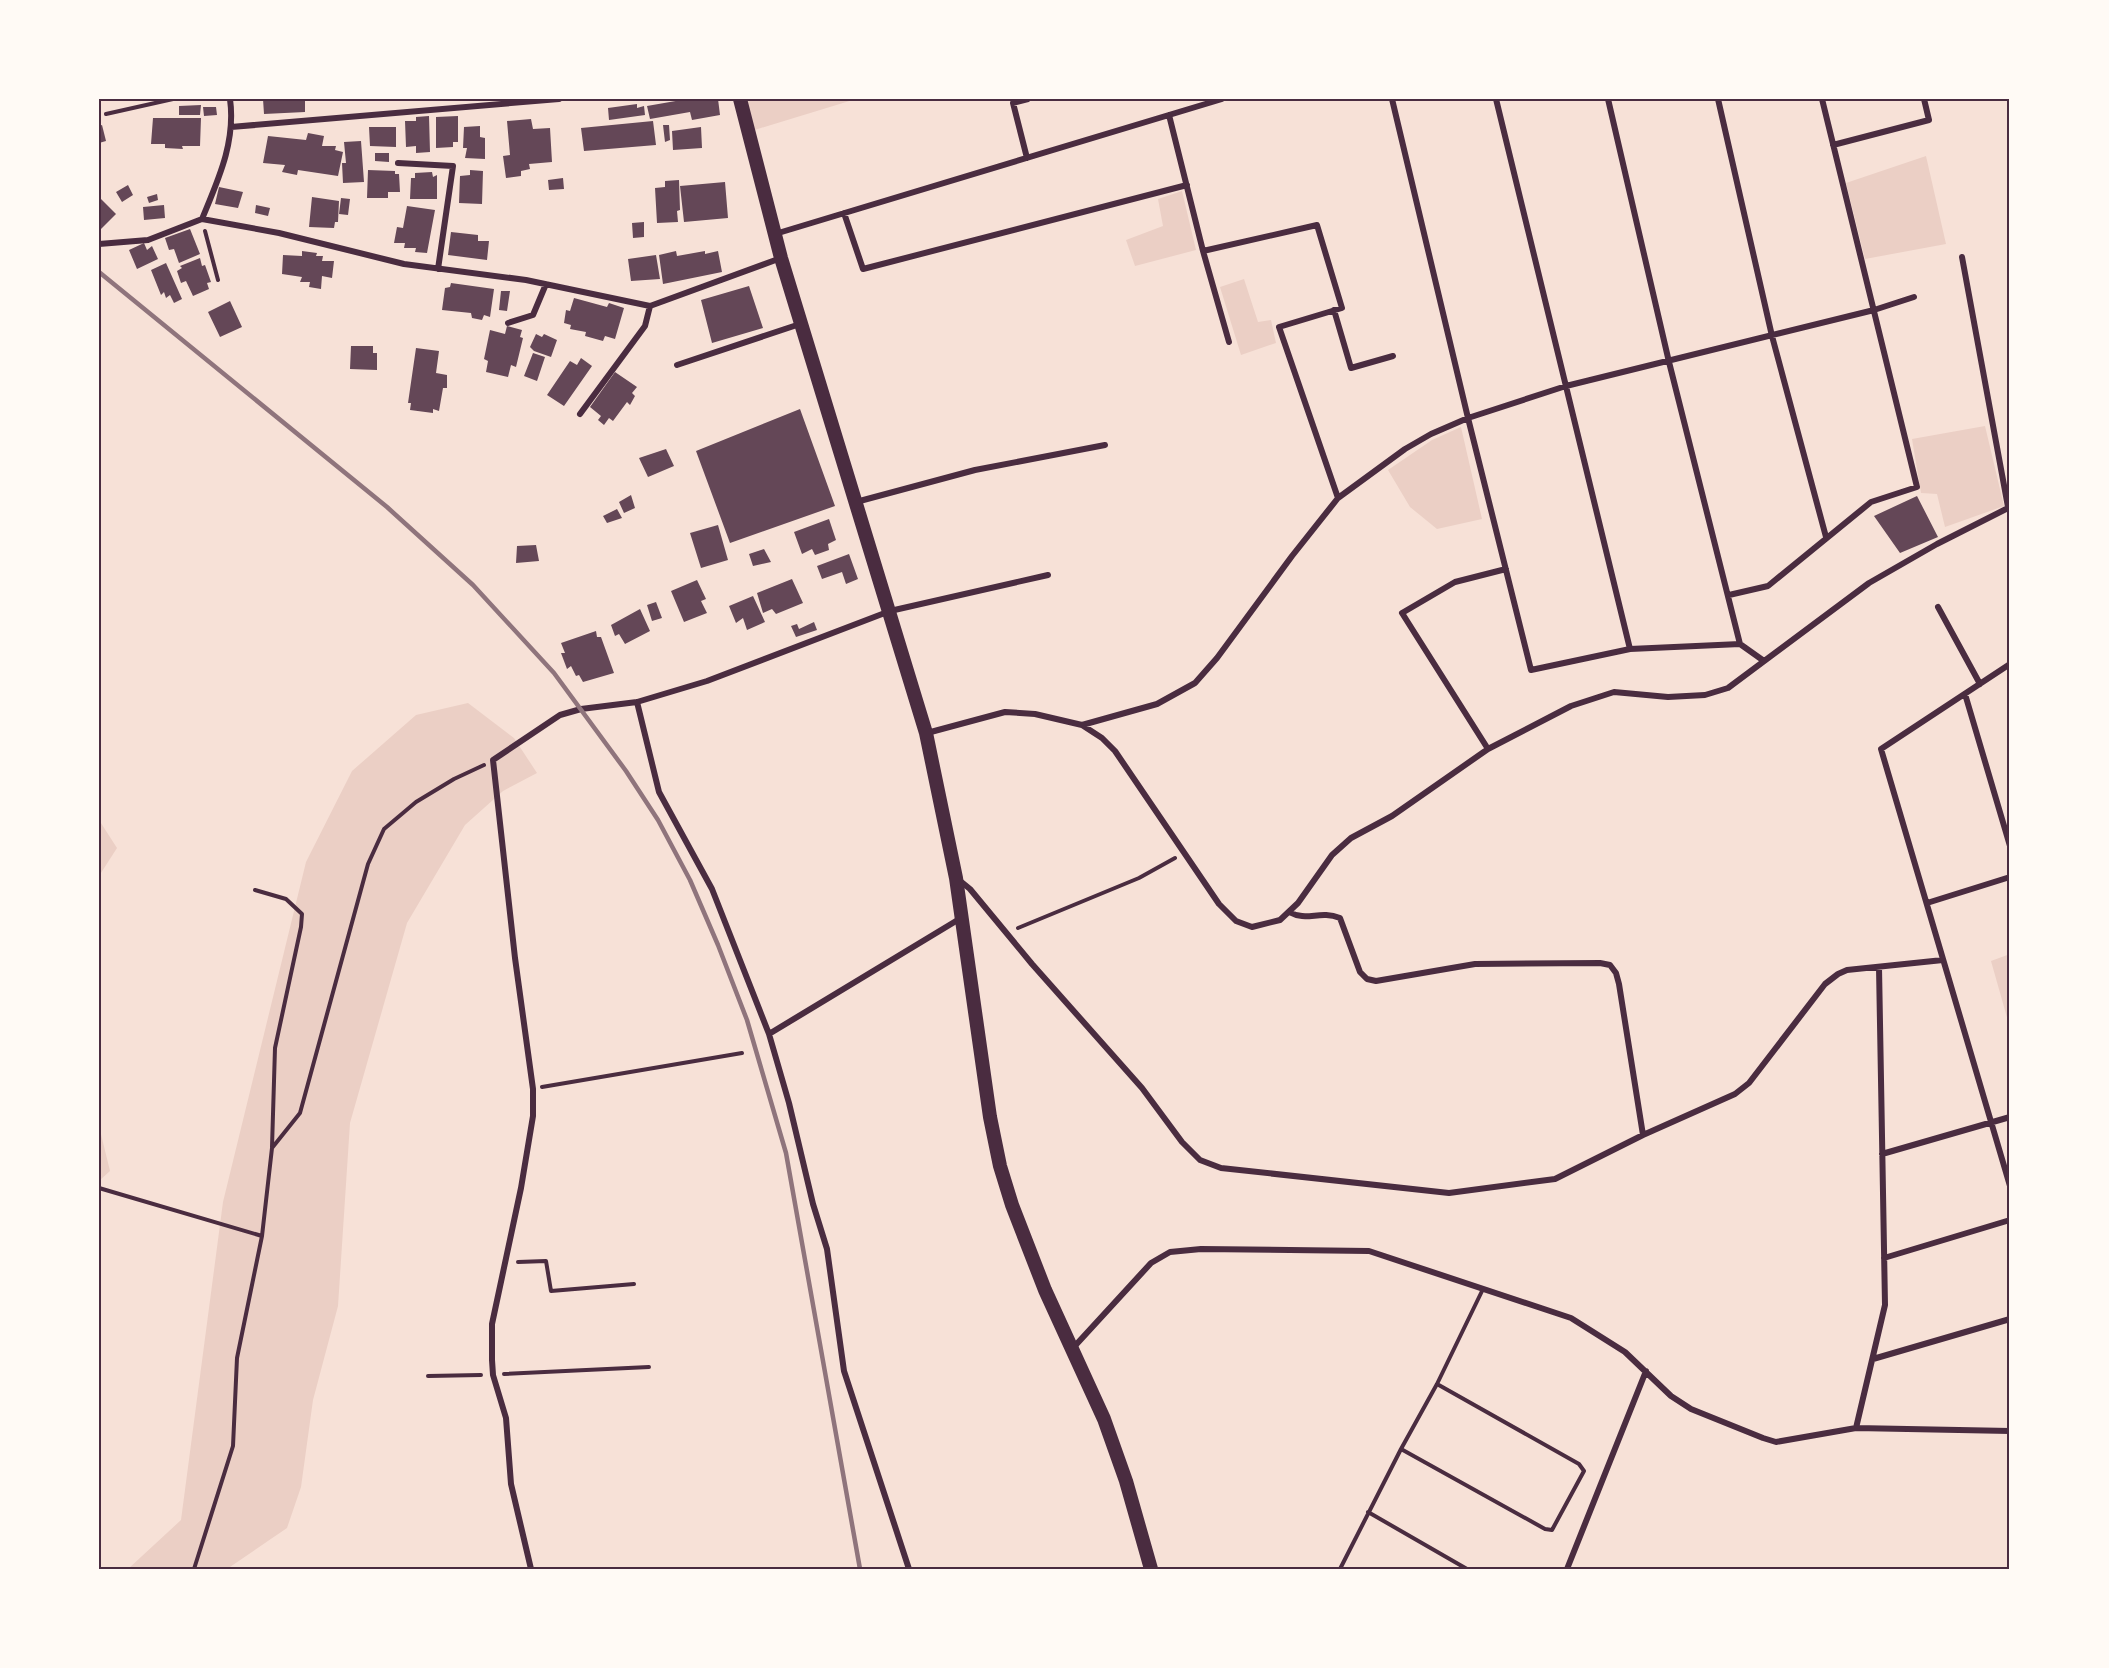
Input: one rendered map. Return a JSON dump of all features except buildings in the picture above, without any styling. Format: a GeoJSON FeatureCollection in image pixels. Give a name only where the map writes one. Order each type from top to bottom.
{"type":"FeatureCollection","features":[{"type":"Feature","properties":{"kind":"highway"},"geometry":{"type":"LineString","coordinates":[[740,99],[774,235],[800,324],[926,733],[956,878],[990,1118],[1000,1166],[1027,1245],[1104,1419],[1126,1481],[1151,1569]]}},
{"type":"Feature","properties":{"kind":"street"},"geometry":{"type":"LineString","coordinates":[[202,219],[228,153],[232,114],[230,99]]}},
{"type":"Feature","properties":{"kind":"street"},"geometry":{"type":"LineString","coordinates":[[231,127],[559,99]]}},
{"type":"Feature","properties":{"kind":"street"},"geometry":{"type":"LineString","coordinates":[[1027,158],[1013,103],[1029,99]]}},
{"type":"Feature","properties":{"kind":"street"},"geometry":{"type":"LineString","coordinates":[[774,235],[1222,99]]}},
{"type":"Feature","properties":{"kind":"street"},"geometry":{"type":"LineString","coordinates":[[1392,99],[1531,670],[1630,649],[1740,644],[1764,661]]}},
{"type":"Feature","properties":{"kind":"street"},"geometry":{"type":"LineString","coordinates":[[1496,99],[1630,649]]}},
{"type":"Feature","properties":{"kind":"street"},"geometry":{"type":"LineString","coordinates":[[1608,99],[1669,362],[1740,644]]}},
{"type":"Feature","properties":{"kind":"street"},"geometry":{"type":"LineString","coordinates":[[1718,99],[1773,336],[1826,537]]}},
{"type":"Feature","properties":{"kind":"street"},"geometry":{"type":"LineString","coordinates":[[1729,595],[1768,586],[1871,502],[1917,487],[1822,99]]}},
{"type":"Feature","properties":{"kind":"street"},"geometry":{"type":"LineString","coordinates":[[1833,145],[1929,120],[1924,99]]}},
{"type":"Feature","properties":{"kind":"street"},"geometry":{"type":"LineString","coordinates":[[1169,115],[1203,251],[1229,342]]}},
{"type":"Feature","properties":{"kind":"street"},"geometry":{"type":"LineString","coordinates":[[398,163],[453,166],[438,268]]}},
{"type":"Feature","properties":{"kind":"street"},"geometry":{"type":"LineString","coordinates":[[844,213],[863,269],[1187,185]]}},
{"type":"Feature","properties":{"kind":"street"},"geometry":{"type":"LineString","coordinates":[[99,244],[148,240],[202,219],[279,233],[404,264],[546,284],[650,306],[781,258]]}},
{"type":"Feature","properties":{"kind":"street"},"geometry":{"type":"LineString","coordinates":[[1203,251],[1317,225],[1342,308],[1279,327],[1338,498]]}},
{"type":"Feature","properties":{"kind":"street"},"geometry":{"type":"LineString","coordinates":[[926,733],[1005,712],[1035,714],[1083,725],[1102,738],[1115,752],[1218,904],[1236,921],[1252,927],[1280,920],[1298,903],[1332,855],[1351,838],[1392,816],[1488,749],[1571,706],[1594,697],[1614,692],[1668,697],[1705,695],[1728,688],[1869,583],[1937,544],[2009,507],[1962,257]]}},
{"type":"Feature","properties":{"kind":"street"},"geometry":{"type":"LineString","coordinates":[[508,323],[533,315],[546,284]]}},
{"type":"Feature","properties":{"kind":"street"},"geometry":{"type":"LineString","coordinates":[[1083,725],[1157,704],[1195,684],[1338,498],[1405,449],[1431,434],[1468,418],[1566,386],[1875,310],[1914,297]]}},
{"type":"Feature","properties":{"kind":"street"},"geometry":{"type":"LineString","coordinates":[[580,414],[645,326],[650,306]]}},
{"type":"Feature","properties":{"kind":"street"},"geometry":{"type":"LineString","coordinates":[[1334,310],[1351,368],[1394,356]]}},
{"type":"Feature","properties":{"kind":"street"},"geometry":{"type":"LineString","coordinates":[[677,365],[800,324]]}},
{"type":"Feature","properties":{"kind":"street"},"geometry":{"type":"LineString","coordinates":[[855,502],[975,470],[1105,445]]}},
{"type":"Feature","properties":{"kind":"street"},"geometry":{"type":"LineString","coordinates":[[1488,749],[1402,613],[1455,582],[1506,569]]}},
{"type":"Feature","properties":{"kind":"street"},"geometry":{"type":"LineString","coordinates":[[531,1569],[511,1484],[506,1418],[494,1375],[492,1324],[533,1116],[533,1089],[515,958],[493,760],[560,715],[581,709],[637,702],[718,677],[890,611],[1048,575]]}},
{"type":"Feature","properties":{"kind":"street"},"geometry":{"type":"LineString","coordinates":[[1938,608],[1980,684]]}},
{"type":"Feature","properties":{"kind":"street"},"geometry":{"type":"LineString","coordinates":[[2010,664],[1881,749],[2010,1186]]}},
{"type":"Feature","properties":{"kind":"street"},"geometry":{"type":"LineString","coordinates":[[1965,694],[2010,846]]}},
{"type":"Feature","properties":{"kind":"street"},"geometry":{"type":"LineString","coordinates":[[637,702],[659,792],[712,889],[769,1034],[827,1249],[844,1371],[909,1569]]}},
{"type":"Feature","properties":{"kind":"street"},"geometry":{"type":"LineString","coordinates":[[1927,903],[2010,877]]}},
{"type":"Feature","properties":{"kind":"street"},"geometry":{"type":"LineString","coordinates":[[956,878],[970,889],[1142,1088],[1182,1142],[1200,1160],[1221,1168],[1449,1193],[1555,1179],[1643,1135],[1735,1094],[1749,1083],[1824,984],[1847,970],[1943,960]]}},
{"type":"Feature","properties":{"kind":"street"},"geometry":{"type":"LineString","coordinates":[[1289,912],[1298,917],[1329,914],[1340,918],[1360,972],[1367,979],[1376,981],[1475,964],[1600,963],[1610,965],[1616,973],[1619,984],[1643,1135]]}},
{"type":"Feature","properties":{"kind":"street"},"geometry":{"type":"LineString","coordinates":[[769,1034],[961,918]]}},
{"type":"Feature","properties":{"kind":"street"},"geometry":{"type":"LineString","coordinates":[[1856,1428],[1884,1305],[1879,967]]}},
{"type":"Feature","properties":{"kind":"street"},"geometry":{"type":"LineString","coordinates":[[1882,1154],[2010,1118]]}},
{"type":"Feature","properties":{"kind":"street"},"geometry":{"type":"LineString","coordinates":[[1884,1258],[2010,1220]]}},
{"type":"Feature","properties":{"kind":"street"},"geometry":{"type":"LineString","coordinates":[[1072,1348],[1151,1263],[1170,1252],[1201,1249],[1369,1251],[1571,1318],[1625,1352],[1671,1396],[1691,1409],[1776,1442],[1856,1428],[2010,1431]]}},
{"type":"Feature","properties":{"kind":"street"},"geometry":{"type":"LineString","coordinates":[[1873,1359],[2010,1319]]}},
{"type":"Feature","properties":{"kind":"street"},"geometry":{"type":"LineString","coordinates":[[1567,1569],[1646,1371]]}},
{"type":"Feature","properties":{"kind":"lane"},"geometry":{"type":"LineString","coordinates":[[1340,1569],[1437,1384],[1483,1288]]}},
{"type":"Feature","properties":{"kind":"lane"},"geometry":{"type":"LineString","coordinates":[[1401,1449],[1545,1529],[1552,1530],[1584,1471],[1579,1464],[1437,1384]]}},
{"type":"Feature","properties":{"kind":"lane"},"geometry":{"type":"LineString","coordinates":[[1368,1512],[1467,1569]]}},
{"type":"Feature","properties":{"kind":"path"},"geometry":{"type":"LineString","coordinates":[[106,114],[173,99]]}},
{"type":"Feature","properties":{"kind":"path"},"geometry":{"type":"LineString","coordinates":[[202,219],[218,280]]}},
{"type":"Feature","properties":{"kind":"path"},"geometry":{"type":"LineString","coordinates":[[272,1148],[300,1113],[368,864],[384,829],[416,802],[454,779],[493,760]]}},
{"type":"Feature","properties":{"kind":"path"},"geometry":{"type":"LineString","coordinates":[[1006,933],[1139,878],[1184,854]]}},
{"type":"Feature","properties":{"kind":"path"},"geometry":{"type":"LineString","coordinates":[[194,1569],[233,1446],[237,1358],[262,1236],[272,1148],[275,1048],[301,927],[302,914],[286,899],[255,890]]}},
{"type":"Feature","properties":{"kind":"path"},"geometry":{"type":"LineString","coordinates":[[533,1089],[742,1053]]}},
{"type":"Feature","properties":{"kind":"path"},"geometry":{"type":"LineString","coordinates":[[99,1188],[262,1236]]}},
{"type":"Feature","properties":{"kind":"path"},"geometry":{"type":"LineString","coordinates":[[505,1263],[546,1261],[551,1290],[634,1284]]}},
{"type":"Feature","properties":{"kind":"path"},"geometry":{"type":"LineString","coordinates":[[428,1376],[649,1367]]}},
{"type":"Feature","properties":{"kind":"shaded area"},"geometry":{"type":"Polygon","coordinates":[[[740,99],[856,99],[748,132],[740,99]]]}},
{"type":"Feature","properties":{"kind":"shaded area"},"geometry":{"type":"Polygon","coordinates":[[[1926,156],[1946,244],[1865,259],[1846,183],[1926,156]]]}},
{"type":"Feature","properties":{"kind":"shaded area"},"geometry":{"type":"Polygon","coordinates":[[[1182,191],[1196,250],[1135,266],[1126,240],[1163,226],[1158,199],[1182,191]]]}},
{"type":"Feature","properties":{"kind":"shaded area"},"geometry":{"type":"Polygon","coordinates":[[[1244,279],[1258,322],[1271,320],[1276,343],[1241,355],[1220,287],[1244,279]]]}},
{"type":"Feature","properties":{"kind":"shaded area"},"geometry":{"type":"Polygon","coordinates":[[[1985,426],[2004,506],[1945,527],[1937,494],[1921,493],[1912,439],[1985,426]]]}},
{"type":"Feature","properties":{"kind":"shaded area"},"geometry":{"type":"Polygon","coordinates":[[[1461,427],[1482,519],[1437,529],[1410,507],[1388,470],[1432,440],[1461,427]]]}},
{"type":"Feature","properties":{"kind":"shaded area"},"geometry":{"type":"Polygon","coordinates":[[[468,703],[514,738],[537,773],[503,791],[465,825],[407,923],[350,1123],[338,1306],[313,1400],[301,1487],[287,1528],[227,1569],[128,1569],[181,1520],[223,1202],[306,862],[352,771],[416,715],[468,703]]]}},
{"type":"Feature","properties":{"kind":"shaded area"},"geometry":{"type":"Polygon","coordinates":[[[99,820],[117,848],[99,876],[99,820]]]}},
{"type":"Feature","properties":{"kind":"shaded area"},"geometry":{"type":"Polygon","coordinates":[[[2010,954],[2010,1028],[1991,961],[2010,954]]]}},
{"type":"Feature","properties":{"kind":"shaded area"},"geometry":{"type":"Polygon","coordinates":[[[99,1126],[110,1171],[99,1181],[99,1126]]]}},
{"type":"Feature","properties":{"kind":"railway"},"geometry":{"type":"LineString","coordinates":[[99,272],[387,507],[473,585],[554,673],[626,771],[658,820],[690,880],[747,1020],[786,1153],[860,1569]]}}]}
